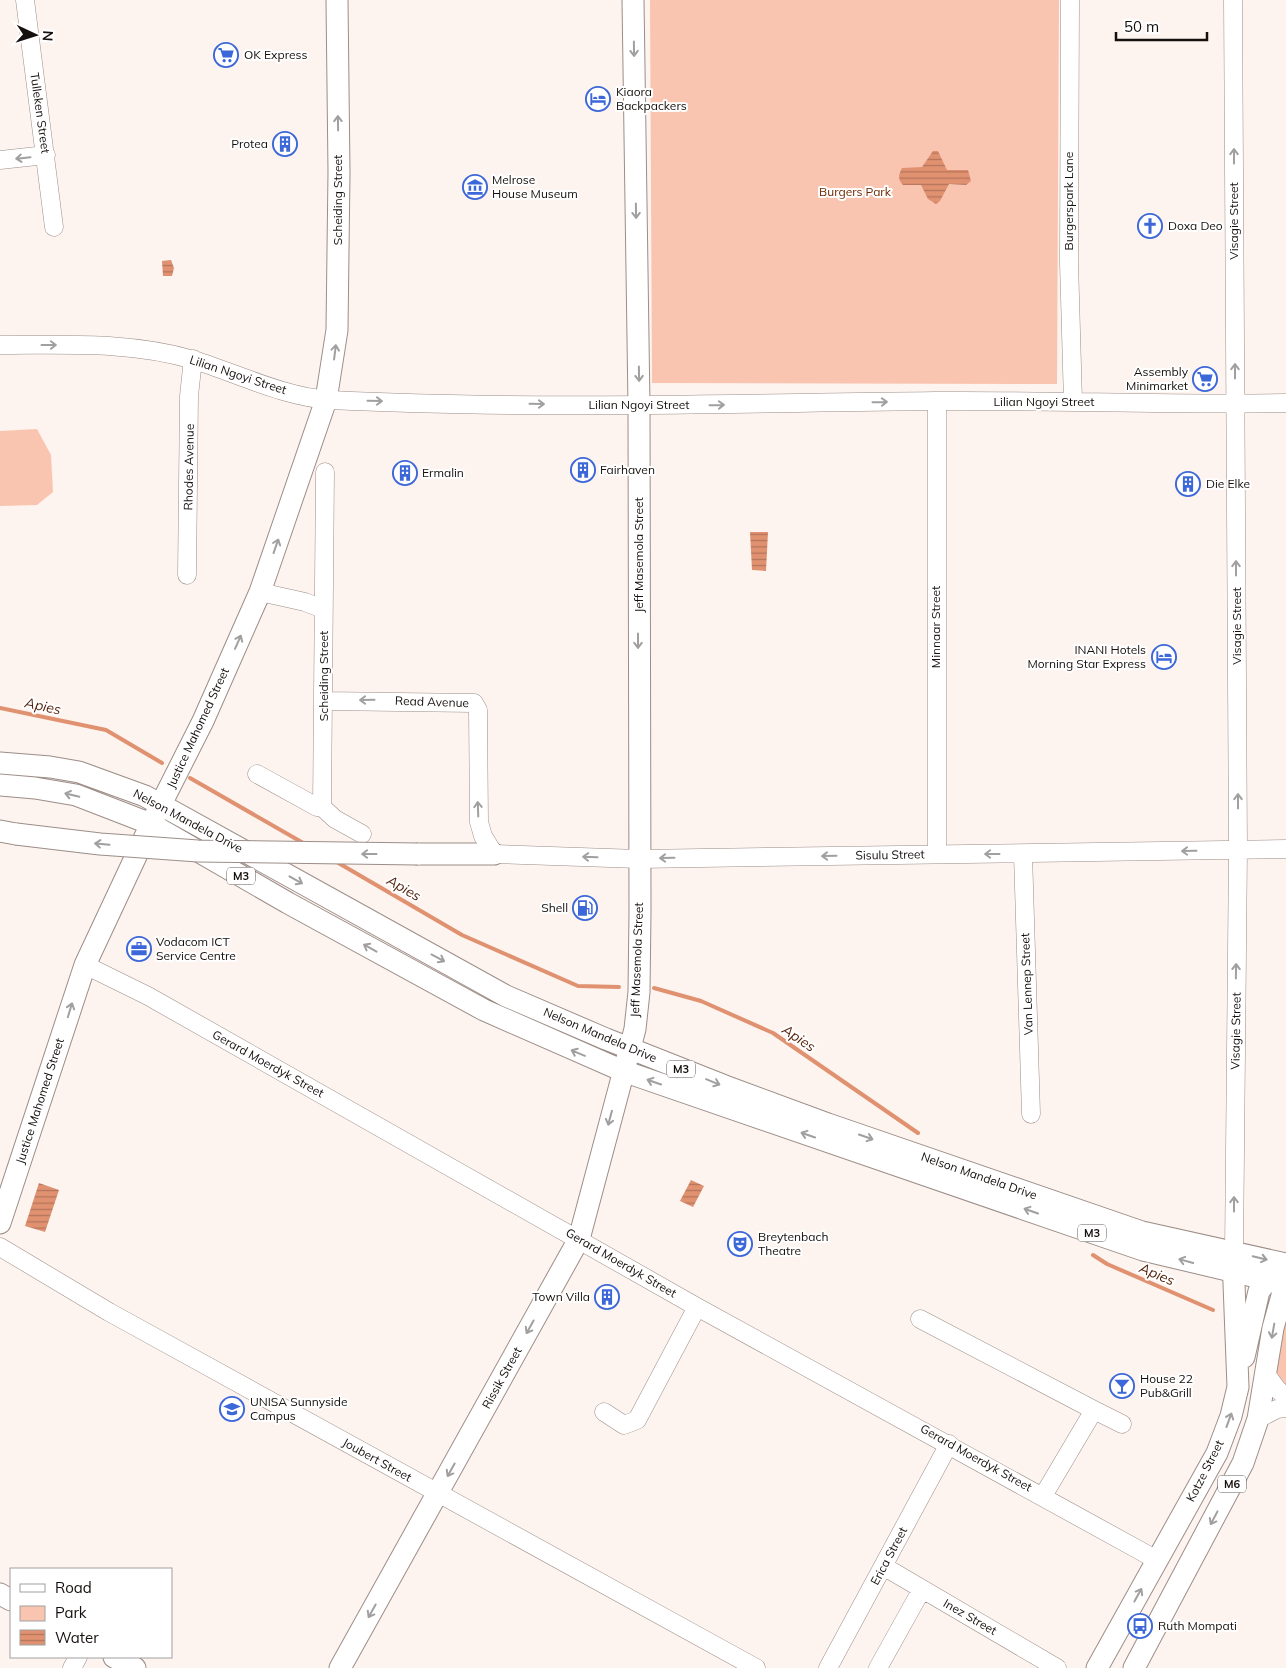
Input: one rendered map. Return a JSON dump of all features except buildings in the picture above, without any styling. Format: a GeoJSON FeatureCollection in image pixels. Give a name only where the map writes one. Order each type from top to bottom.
{"type":"FeatureCollection","features":[{"type":"Feature","properties":{"kind":"main road","name":"Scheiding Street"},"geometry":{"type":"LineString","coordinates":[[326,400],[337,330],[339,172],[337,0]]}},
{"type":"Feature","properties":{"kind":"main road","name":"Jeff Masemola Street"},"geometry":{"type":"LineString","coordinates":[[623,1071],[635,1029],[639,992],[639,406],[633,0]]}},
{"type":"Feature","properties":{"kind":"main road","name":"Justice Mahomed Street"},"geometry":{"type":"LineString","coordinates":[[0,1222],[85,965],[188,750],[260,592],[326,400]]}},
{"type":"Feature","properties":{"kind":"main road","name":"Nelson Mandela Drive"},"geometry":{"type":"LineString","coordinates":[[0,763],[50,767],[79,772],[120,786],[162,804],[506,996],[630,1049],[828,1124],[1142,1232],[1283,1277]]}},
{"type":"Feature","properties":{"kind":"main road","name":"Nelson Mandela Drive"},"geometry":{"type":"LineString","coordinates":[[0,785],[35,788],[76,796],[151,824],[288,903],[513,1025],[623,1071],[1134,1247],[1233,1262]]}},
{"type":"Feature","properties":{"kind":"main road"},"geometry":{"type":"LineString","coordinates":[[8,833],[100,844],[198,851],[494,854]]}},
{"type":"Feature","properties":{"kind":"main road","name":"Rissik Street"},"geometry":{"type":"LineString","coordinates":[[340,1668],[578,1238],[623,1071]]}},
{"type":"Feature","properties":{"kind":"main road","name":"Kotze Street"},"geometry":{"type":"LineString","coordinates":[[1097,1668],[1216,1452],[1231,1416],[1238,1387],[1233,1262]]}},
{"type":"Feature","properties":{"kind":"main road"},"geometry":{"type":"LineString","coordinates":[[1238,1387],[1261,1286],[1283,1277]]}},
{"type":"Feature","properties":{"kind":"main road","name":"M6"},"geometry":{"type":"LineString","coordinates":[[1134,1668],[1243,1463],[1258,1418],[1283,1277]]}},
{"type":"Feature","properties":{"kind":"main road"},"geometry":{"type":"LineString","coordinates":[[116,1658],[135,1668]]}},
{"type":"Feature","properties":{"kind":"street","name":"Tulleken Street"},"geometry":{"type":"LineString","coordinates":[[25,0],[54,227]]}},
{"type":"Feature","properties":{"kind":"street","name":"Burgerspark Lane"},"geometry":{"type":"LineString","coordinates":[[1070,0],[1069,262],[1073,402]]}},
{"type":"Feature","properties":{"kind":"street","name":"Visagie Street"},"geometry":{"type":"LineString","coordinates":[[1233,0],[1238,850],[1233,1262]]}},
{"type":"Feature","properties":{"kind":"street"},"geometry":{"type":"LineString","coordinates":[[0,160],[46,156]]}},
{"type":"Feature","properties":{"kind":"street","name":"Lilian Ngoyi Street"},"geometry":{"type":"LineString","coordinates":[[0,345],[121,346],[193,359],[262,385],[326,400],[639,406],[937,401],[1286,403]]}},
{"type":"Feature","properties":{"kind":"street","name":"Rhodes Avenue"},"geometry":{"type":"LineString","coordinates":[[187,575],[190,396],[193,359]]}},
{"type":"Feature","properties":{"kind":"street","name":"Minnaar Street"},"geometry":{"type":"LineString","coordinates":[[937,401],[937,854]]}},
{"type":"Feature","properties":{"kind":"street","name":"Scheiding Street"},"geometry":{"type":"LineString","coordinates":[[322,807],[325,472]]}},
{"type":"Feature","properties":{"kind":"street"},"geometry":{"type":"LineString","coordinates":[[260,592],[305,602],[323,609]]}},
{"type":"Feature","properties":{"kind":"street","name":"Read Avenue"},"geometry":{"type":"LineString","coordinates":[[324,701],[474,703],[478,710],[479,822],[483,836],[494,854]]}},
{"type":"Feature","properties":{"kind":"street"},"geometry":{"type":"LineString","coordinates":[[257,774],[322,807],[335,819],[362,834]]}},
{"type":"Feature","properties":{"kind":"street","name":"Sisulu Street"},"geometry":{"type":"LineString","coordinates":[[494,854],[639,859],[1286,849]]}},
{"type":"Feature","properties":{"kind":"street","name":"Van Lennep Street"},"geometry":{"type":"LineString","coordinates":[[1023,854],[1031,1114]]}},
{"type":"Feature","properties":{"kind":"street","name":"Gerard Moerdyk Street"},"geometry":{"type":"LineString","coordinates":[[85,965],[148,996],[697,1307],[1157,1560]]}},
{"type":"Feature","properties":{"kind":"street","name":"Joubert Street"},"geometry":{"type":"LineString","coordinates":[[0,1248],[100,1307],[756,1668]]}},
{"type":"Feature","properties":{"kind":"street"},"geometry":{"type":"LineString","coordinates":[[604,1412],[624,1426],[637,1420],[697,1307]]}},
{"type":"Feature","properties":{"kind":"street"},"geometry":{"type":"LineString","coordinates":[[920,1319],[1122,1424]]}},
{"type":"Feature","properties":{"kind":"street"},"geometry":{"type":"LineString","coordinates":[[1266,1374],[1277,1389],[1286,1397]]}},
{"type":"Feature","properties":{"kind":"street"},"geometry":{"type":"LineString","coordinates":[[1258,1418],[1277,1409],[1286,1408]]}},
{"type":"Feature","properties":{"kind":"street"},"geometry":{"type":"LineString","coordinates":[[1043,1496],[1094,1410]]}},
{"type":"Feature","properties":{"kind":"street","name":"Erica Street"},"geometry":{"type":"LineString","coordinates":[[828,1668],[949,1444]]}},
{"type":"Feature","properties":{"kind":"street","name":"Inez Street"},"geometry":{"type":"LineString","coordinates":[[883,1566],[1056,1668]]}},
{"type":"Feature","properties":{"kind":"street"},"geometry":{"type":"LineString","coordinates":[[878,1668],[922,1589]]}},
{"type":"Feature","properties":{"kind":"green space","name":"Burgers Park"},"geometry":{"type":"Polygon","coordinates":[[[650,0],[1059,0],[1057,384],[652,383],[650,0]]]}},
{"type":"Feature","properties":{"kind":"green space"},"geometry":{"type":"Polygon","coordinates":[[[37,429],[51,455],[53,492],[37,505],[0,506],[0,431],[37,429]]]}},
{"type":"Feature","properties":{"kind":"green space"},"geometry":{"type":"Polygon","coordinates":[[[1286,1304],[1286,1388],[1274,1380],[1286,1304]]]}},
{"type":"Feature","properties":{"kind":"water"},"geometry":{"type":"Polygon","coordinates":[[[933,151],[938,151],[947,170],[968,170],[971,181],[966,185],[949,184],[940,201],[936,204],[928,199],[921,185],[903,185],[899,177],[902,168],[922,167],[933,151]]]}},
{"type":"Feature","properties":{"kind":"water"},"geometry":{"type":"Polygon","coordinates":[[[171,260],[174,268],[172,276],[163,276],[162,261],[171,260]]]}},
{"type":"Feature","properties":{"kind":"water"},"geometry":{"type":"Polygon","coordinates":[[[750,532],[768,532],[766,571],[752,570],[750,532]]]}},
{"type":"Feature","properties":{"kind":"water"},"geometry":{"type":"Polygon","coordinates":[[[691,1180],[704,1186],[693,1207],[680,1201],[691,1180]]]}},
{"type":"Feature","properties":{"kind":"water"},"geometry":{"type":"Polygon","coordinates":[[[39,1183],[59,1190],[45,1232],[25,1226],[39,1183]]]}},
{"type":"Feature","properties":{"kind":"waterway","name":"Apies"},"geometry":{"type":"LineString","coordinates":[[0,708],[106,730],[162,763]]}},
{"type":"Feature","properties":{"kind":"waterway","name":"Apies"},"geometry":{"type":"LineString","coordinates":[[190,778],[305,844]]}},
{"type":"Feature","properties":{"kind":"waterway","name":"Apies"},"geometry":{"type":"LineString","coordinates":[[335,861],[462,935],[578,986],[619,987]]}},
{"type":"Feature","properties":{"kind":"waterway","name":"Apies"},"geometry":{"type":"LineString","coordinates":[[654,988],[701,1001],[773,1033],[918,1133]]}},
{"type":"Feature","properties":{"kind":"waterway","name":"Apies"},"geometry":{"type":"LineString","coordinates":[[1093,1255],[1107,1264],[1213,1310]]}},
{"type":"Feature","properties":{"kind":"place","name":"OK Express"},"geometry":{"type":"Point","coordinates":[226,55]}},
{"type":"Feature","properties":{"kind":"place","name":"Kiaora Backpackers"},"geometry":{"type":"Point","coordinates":[598,99]}},
{"type":"Feature","properties":{"kind":"place","name":"Protea"},"geometry":{"type":"Point","coordinates":[285,144]}},
{"type":"Feature","properties":{"kind":"place","name":"Melrose House Museum"},"geometry":{"type":"Point","coordinates":[475,187]}},
{"type":"Feature","properties":{"kind":"place","name":"Doxa Deo"},"geometry":{"type":"Point","coordinates":[1150,226]}},
{"type":"Feature","properties":{"kind":"place","name":"Assembly Minimarket"},"geometry":{"type":"Point","coordinates":[1205,379]}},
{"type":"Feature","properties":{"kind":"place","name":"Fairhaven"},"geometry":{"type":"Point","coordinates":[583,470]}},
{"type":"Feature","properties":{"kind":"place","name":"Ermalin"},"geometry":{"type":"Point","coordinates":[405,473]}},
{"type":"Feature","properties":{"kind":"place","name":"Die Elke"},"geometry":{"type":"Point","coordinates":[1188,484]}},
{"type":"Feature","properties":{"kind":"place","name":"INANI Hotels Morning Star Express"},"geometry":{"type":"Point","coordinates":[1164,657]}},
{"type":"Feature","properties":{"kind":"place","name":"Shell"},"geometry":{"type":"Point","coordinates":[585,908]}},
{"type":"Feature","properties":{"kind":"place","name":"Vodacom ICT Service Centre"},"geometry":{"type":"Point","coordinates":[139,949]}},
{"type":"Feature","properties":{"kind":"place","name":"Breytenbach Theatre"},"geometry":{"type":"Point","coordinates":[740,1244]}},
{"type":"Feature","properties":{"kind":"place","name":"Town Villa"},"geometry":{"type":"Point","coordinates":[607,1297]}},
{"type":"Feature","properties":{"kind":"place","name":"House 22 Pub&Grill"},"geometry":{"type":"Point","coordinates":[1122,1386]}},
{"type":"Feature","properties":{"kind":"place","name":"UNISA Sunnyside Campus"},"geometry":{"type":"Point","coordinates":[232,1409]}},
{"type":"Feature","properties":{"kind":"place","name":"Ruth Mompati"},"geometry":{"type":"Point","coordinates":[1140,1626]}}]}
